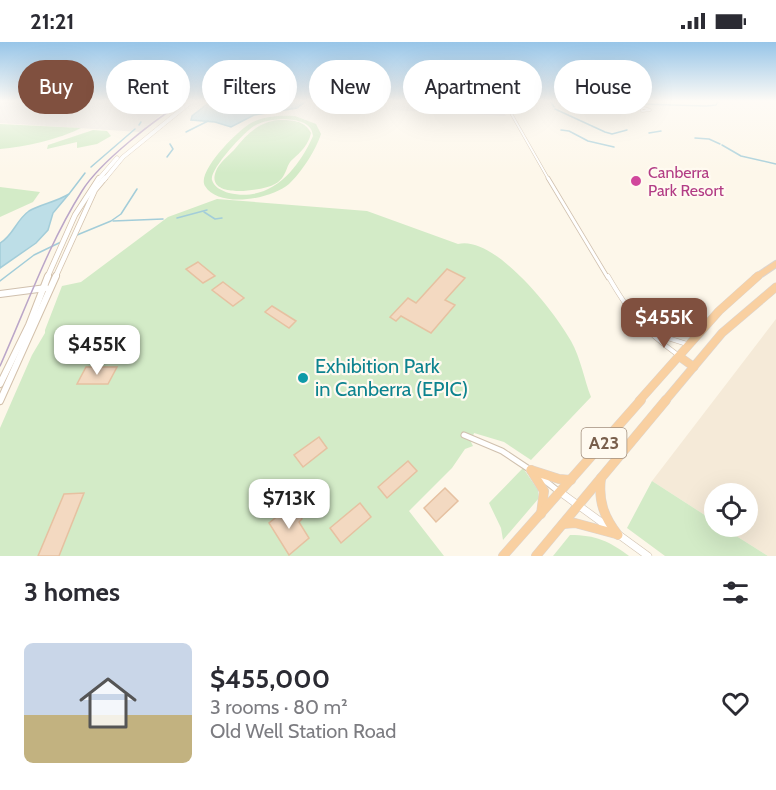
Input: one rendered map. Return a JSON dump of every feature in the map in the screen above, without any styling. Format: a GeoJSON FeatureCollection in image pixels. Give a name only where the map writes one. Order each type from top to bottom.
{"type":"FeatureCollection","features":[{"type":"Feature","properties":{"kind":"highway","name":"A23"},"geometry":{"type":"LineString","coordinates":[[503,556],[739,291],[776,264]]}},
{"type":"Feature","properties":{"kind":"highway","name":"A23"},"geometry":{"type":"LineString","coordinates":[[536,556],[722,333],[776,286]]}},
{"type":"Feature","properties":{"kind":"highway"},"geometry":{"type":"LineString","coordinates":[[680,357],[694,367]]}},
{"type":"Feature","properties":{"kind":"highway"},"geometry":{"type":"LineString","coordinates":[[531,470],[559,479],[572,480]]}},
{"type":"Feature","properties":{"kind":"highway"},"geometry":{"type":"LineString","coordinates":[[531,470],[544,491],[541,514]]}},
{"type":"Feature","properties":{"kind":"highway"},"geometry":{"type":"LineString","coordinates":[[601,478],[599,504],[605,519],[618,535]]}},
{"type":"Feature","properties":{"kind":"highway"},"geometry":{"type":"LineString","coordinates":[[562,525],[575,523],[618,535]]}},
{"type":"Feature","properties":{"kind":"main road"},"geometry":{"type":"LineString","coordinates":[[0,384],[29,325],[41,291],[80,202],[100,174],[157,125]]}},
{"type":"Feature","properties":{"kind":"main road"},"geometry":{"type":"LineString","coordinates":[[0,399],[92,195],[116,164],[163,125]]}},
{"type":"Feature","properties":{"kind":"main road"},"geometry":{"type":"LineString","coordinates":[[1,294],[51,290]]}},
{"type":"Feature","properties":{"kind":"main road"},"geometry":{"type":"LineString","coordinates":[[560,492],[648,556]]}},
{"type":"Feature","properties":{"kind":"street"},"geometry":{"type":"LineString","coordinates":[[517,125],[627,308],[645,330],[680,357]]}},
{"type":"Feature","properties":{"kind":"street"},"geometry":{"type":"LineString","coordinates":[[645,330],[690,345]]}},
{"type":"Feature","properties":{"kind":"street"},"geometry":{"type":"LineString","coordinates":[[464,435],[502,451],[560,492]]}},
{"type":"Feature","properties":{"kind":"shaded area"},"geometry":{"type":"Polygon","coordinates":[[[31,125],[148,125],[140,132],[31,125]]]}},
{"type":"Feature","properties":{"kind":"shaded area"},"geometry":{"type":"Polygon","coordinates":[[[776,319],[776,556],[768,556],[738,537],[758,537],[758,483],[704,483],[704,515],[652,481],[776,319]]]}},
{"type":"Feature","properties":{"kind":"green space"},"geometry":{"type":"Polygon","coordinates":[[[0,125],[81,128],[42,142],[0,149],[0,125]]]}},
{"type":"Feature","properties":{"kind":"green space"},"geometry":{"type":"Polygon","coordinates":[[[257,125],[228,152],[216,168],[212,180],[215,185],[226,192],[244,195],[270,188],[291,172],[313,136],[307,125],[316,125],[321,134],[308,161],[289,184],[271,194],[259,197],[222,198],[205,186],[204,180],[212,162],[228,142],[245,127],[257,125]]]}},
{"type":"Feature","properties":{"kind":"green space"},"geometry":{"type":"Polygon","coordinates":[[[262,125],[305,125],[311,133],[301,151],[290,162],[282,178],[275,184],[248,191],[226,190],[218,186],[215,180],[216,171],[221,162],[253,130],[262,125]]]}},
{"type":"Feature","properties":{"kind":"green space"},"geometry":{"type":"Polygon","coordinates":[[[93,130],[107,131],[111,136],[97,144],[77,148],[77,142],[47,149],[48,145],[93,130]]]}},
{"type":"Feature","properties":{"kind":"green space"},"geometry":{"type":"Polygon","coordinates":[[[0,187],[40,192],[33,202],[0,217],[0,187]]]}},
{"type":"Feature","properties":{"kind":"green space","name":"Exhibition Park in Canberra (EPIC)"},"geometry":{"type":"Polygon","coordinates":[[[217,199],[367,211],[458,244],[473,244],[489,251],[522,278],[552,312],[571,341],[591,397],[531,460],[504,442],[474,433],[471,442],[473,446],[465,449],[452,468],[409,511],[444,556],[0,556],[0,428],[32,355],[45,333],[62,286],[81,282],[168,217],[217,199]]]}},
{"type":"Feature","properties":{"kind":"green space"},"geometry":{"type":"Polygon","coordinates":[[[523,468],[538,490],[539,498],[503,540],[501,528],[489,503],[523,468]]]}},
{"type":"Feature","properties":{"kind":"green space"},"geometry":{"type":"Polygon","coordinates":[[[652,481],[704,515],[704,537],[738,537],[768,556],[665,556],[627,528],[652,481]]]}},
{"type":"Feature","properties":{"kind":"green space"},"geometry":{"type":"Polygon","coordinates":[[[570,535],[602,540],[629,556],[553,556],[570,535]]]}},
{"type":"Feature","properties":{"kind":"water"},"geometry":{"type":"Polygon","coordinates":[[[69,194],[53,213],[48,230],[36,243],[0,268],[0,243],[21,219],[29,211],[69,194]]]}},
{"type":"Feature","properties":{"kind":"building"},"geometry":{"type":"Polygon","coordinates":[[[198,262],[215,276],[203,283],[186,269],[198,262]]]}},
{"type":"Feature","properties":{"kind":"building"},"geometry":{"type":"Polygon","coordinates":[[[447,269],[465,278],[445,300],[455,305],[431,333],[401,316],[396,321],[390,317],[408,298],[416,303],[447,269]]]}},
{"type":"Feature","properties":{"kind":"building"},"geometry":{"type":"Polygon","coordinates":[[[223,282],[244,298],[233,306],[212,290],[223,282]]]}},
{"type":"Feature","properties":{"kind":"building"},"geometry":{"type":"Polygon","coordinates":[[[272,306],[296,321],[289,328],[265,312],[272,306]]]}},
{"type":"Feature","properties":{"kind":"building"},"geometry":{"type":"Polygon","coordinates":[[[86,367],[117,367],[108,384],[77,384],[86,367]]]}},
{"type":"Feature","properties":{"kind":"building"},"geometry":{"type":"Polygon","coordinates":[[[319,437],[327,448],[303,467],[294,455],[319,437]]]}},
{"type":"Feature","properties":{"kind":"building"},"geometry":{"type":"Polygon","coordinates":[[[408,461],[417,471],[387,498],[378,487],[408,461]]]}},
{"type":"Feature","properties":{"kind":"building"},"geometry":{"type":"Polygon","coordinates":[[[445,488],[458,501],[436,522],[424,508],[445,488]]]}},
{"type":"Feature","properties":{"kind":"building"},"geometry":{"type":"Polygon","coordinates":[[[84,493],[59,556],[38,556],[64,494],[84,493]]]}},
{"type":"Feature","properties":{"kind":"building"},"geometry":{"type":"Polygon","coordinates":[[[360,503],[371,517],[341,543],[330,528],[360,503]]]}},
{"type":"Feature","properties":{"kind":"building"},"geometry":{"type":"Polygon","coordinates":[[[289,507],[295,516],[298,514],[302,519],[299,522],[309,538],[289,555],[269,523],[289,507]]]}},
{"type":"Feature","properties":{"kind":"waterway"},"geometry":{"type":"LineString","coordinates":[[186,132],[200,125]]}},
{"type":"Feature","properties":{"kind":"waterway"},"geometry":{"type":"LineString","coordinates":[[590,125],[612,134],[627,130]]}},
{"type":"Feature","properties":{"kind":"waterway"},"geometry":{"type":"LineString","coordinates":[[91,167],[135,129]]}},
{"type":"Feature","properties":{"kind":"waterway"},"geometry":{"type":"LineString","coordinates":[[561,130],[569,131],[588,141],[614,147]]}},
{"type":"Feature","properties":{"kind":"waterway"},"geometry":{"type":"LineString","coordinates":[[649,133],[661,131]]}},
{"type":"Feature","properties":{"kind":"waterway"},"geometry":{"type":"LineString","coordinates":[[695,138],[709,139],[720,144]]}},
{"type":"Feature","properties":{"kind":"waterway"},"geometry":{"type":"LineString","coordinates":[[167,157],[173,149],[170,144]]}},
{"type":"Feature","properties":{"kind":"waterway"},"geometry":{"type":"LineString","coordinates":[[722,145],[741,156],[776,164]]}},
{"type":"Feature","properties":{"kind":"waterway"},"geometry":{"type":"LineString","coordinates":[[69,194],[85,173]]}},
{"type":"Feature","properties":{"kind":"waterway"},"geometry":{"type":"LineString","coordinates":[[77,235],[111,221],[121,214],[137,189]]}},
{"type":"Feature","properties":{"kind":"waterway"},"geometry":{"type":"LineString","coordinates":[[177,218],[207,210]]}},
{"type":"Feature","properties":{"kind":"waterway"},"geometry":{"type":"LineString","coordinates":[[204,212],[215,219],[222,218]]}},
{"type":"Feature","properties":{"kind":"waterway"},"geometry":{"type":"LineString","coordinates":[[113,221],[163,219]]}},
{"type":"Feature","properties":{"kind":"waterway"},"geometry":{"type":"LineString","coordinates":[[0,281],[34,255],[61,242]]}},
{"type":"Feature","properties":{"kind":"tram line"},"geometry":{"type":"LineString","coordinates":[[0,366],[58,233],[82,191],[101,167],[151,125]]}},
{"type":"Feature","properties":{"kind":"place","name":"Canberra Park Resort"},"geometry":{"type":"Point","coordinates":[636,181]}},
{"type":"Feature","properties":{"kind":"place","name":"Exhibition Park in Canberra (EPIC)"},"geometry":{"type":"Point","coordinates":[303,378]}}]}
